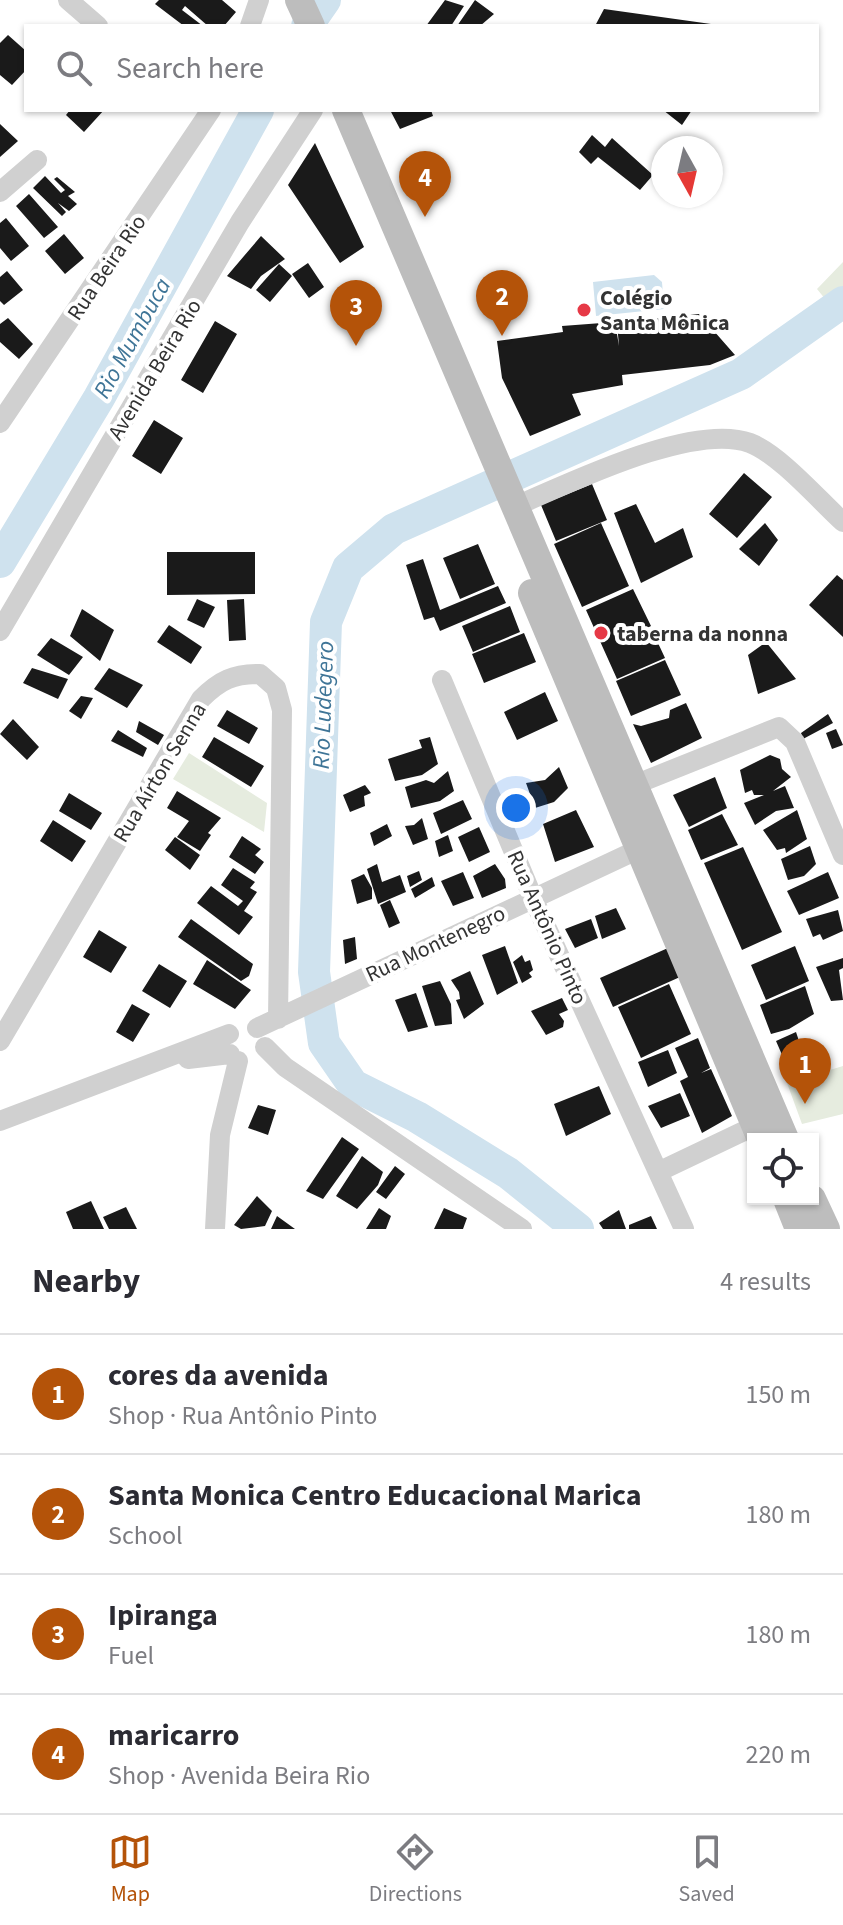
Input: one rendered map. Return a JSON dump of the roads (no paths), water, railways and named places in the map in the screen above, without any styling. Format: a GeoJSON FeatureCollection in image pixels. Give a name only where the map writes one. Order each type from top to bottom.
{"type":"FeatureCollection","features":[{"type":"Feature","properties":{"kind":"main road"},"geometry":{"type":"LineString","coordinates":[[278,0],[288,24]]}},
{"type":"Feature","properties":{"kind":"main road"},"geometry":{"type":"LineString","coordinates":[[299,0],[310,24]]}},
{"type":"Feature","properties":{"kind":"main road"},"geometry":{"type":"LineString","coordinates":[[328,112],[634,785],[769,1130]]}},
{"type":"Feature","properties":{"kind":"main road"},"geometry":{"type":"LineString","coordinates":[[347,112],[483,452]]}},
{"type":"Feature","properties":{"kind":"main road"},"geometry":{"type":"LineString","coordinates":[[507,502],[637,850],[769,1130]]}},
{"type":"Feature","properties":{"kind":"main road"},"geometry":{"type":"LineString","coordinates":[[789,1205],[799,1229]]}},
{"type":"Feature","properties":{"kind":"main road"},"geometry":{"type":"LineString","coordinates":[[815,1205],[826,1229]]}},
{"type":"Feature","properties":{"kind":"street"},"geometry":{"type":"LineString","coordinates":[[68,0],[96,24]]}},
{"type":"Feature","properties":{"kind":"street"},"geometry":{"type":"LineString","coordinates":[[251,24],[259,0]]}},
{"type":"Feature","properties":{"kind":"street","name":"Avenida Beira Rio"},"geometry":{"type":"LineString","coordinates":[[0,631],[240,222],[312,112]]}},
{"type":"Feature","properties":{"kind":"street","name":"Rua Beira Rio"},"geometry":{"type":"LineString","coordinates":[[0,423],[204,113]]}},
{"type":"Feature","properties":{"kind":"street"},"geometry":{"type":"LineString","coordinates":[[0,192],[37,160]]}},
{"type":"Feature","properties":{"kind":"street"},"geometry":{"type":"LineString","coordinates":[[507,502],[673,446],[727,439],[750,443],[766,453],[843,522]]}},
{"type":"Feature","properties":{"kind":"street","name":"Rua Aírton Senna"},"geometry":{"type":"LineString","coordinates":[[0,1041],[201,699],[219,681],[237,674],[260,674],[276,688],[282,710],[278,1019]]}},
{"type":"Feature","properties":{"kind":"street","name":"Rua Antônio Pinto"},"geometry":{"type":"LineString","coordinates":[[442,680],[533,898],[684,1229]]}},
{"type":"Feature","properties":{"kind":"street"},"geometry":{"type":"LineString","coordinates":[[634,785],[779,727],[795,742],[843,855]]}},
{"type":"Feature","properties":{"kind":"street","name":"Rua Montenegro"},"geometry":{"type":"LineString","coordinates":[[261,1042],[278,1019],[302,1005],[637,850]]}},
{"type":"Feature","properties":{"kind":"street"},"geometry":{"type":"LineString","coordinates":[[215,1229],[220,1135],[233,1050],[237,1026],[247,1024],[285,1067],[522,1229]]}},
{"type":"Feature","properties":{"kind":"street"},"geometry":{"type":"LineString","coordinates":[[0,1121],[164,1061],[233,1050],[249,1062],[261,1042]]}},
{"type":"Feature","properties":{"kind":"street"},"geometry":{"type":"LineString","coordinates":[[660,1171],[769,1130]]}},
{"type":"Feature","properties":{"kind":"water"},"geometry":{"type":"Polygon","coordinates":[[[654,275],[662,282],[664,309],[596,316],[593,282],[654,275]]]}},
{"type":"Feature","properties":{"kind":"waterway","name":"Rio Mumbuca"},"geometry":{"type":"LineString","coordinates":[[308,24],[325,0]]}},
{"type":"Feature","properties":{"kind":"waterway","name":"Rio Mumbuca"},"geometry":{"type":"LineString","coordinates":[[0,562],[99,398],[257,112]]}},
{"type":"Feature","properties":{"kind":"waterway","name":"Rio Ludegero"},"geometry":{"type":"LineString","coordinates":[[578,1229],[508,1173],[417,1117],[353,1085],[324,1043],[314,972],[326,622],[348,568],[394,529],[741,374],[843,302]]}},
{"type":"Feature","properties":{"kind":"place","name":"maricarro"},"geometry":{"type":"Point","coordinates":[425,217]}},
{"type":"Feature","properties":{"kind":"place","name":"Colégio Santa Mônica"},"geometry":{"type":"Point","coordinates":[584,310]}},
{"type":"Feature","properties":{"kind":"place","name":"Santa Monica Centro Educacional Marica"},"geometry":{"type":"Point","coordinates":[502,336]}},
{"type":"Feature","properties":{"kind":"place","name":"Ipiranga"},"geometry":{"type":"Point","coordinates":[356,346]}},
{"type":"Feature","properties":{"kind":"place","name":"taberna da nonna"},"geometry":{"type":"Point","coordinates":[601,633]}},
{"type":"Feature","properties":{"kind":"place","name":"cores da avenida"},"geometry":{"type":"Point","coordinates":[805,1104]}}]}
